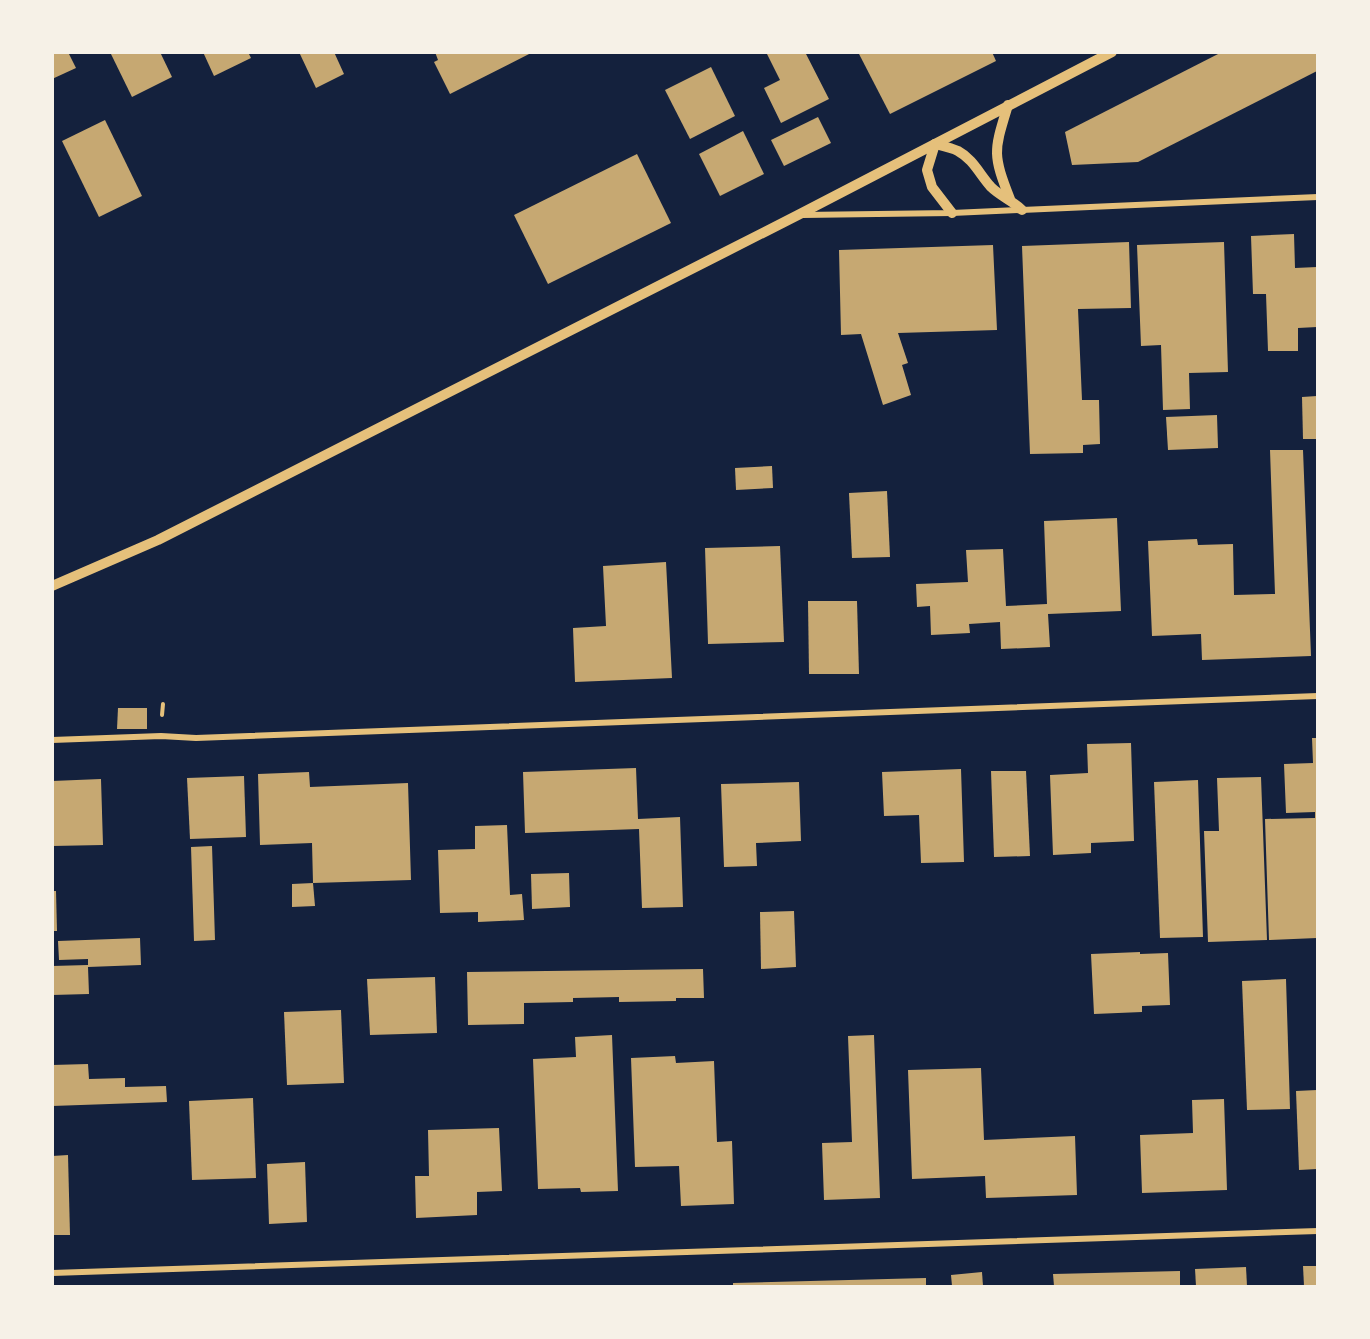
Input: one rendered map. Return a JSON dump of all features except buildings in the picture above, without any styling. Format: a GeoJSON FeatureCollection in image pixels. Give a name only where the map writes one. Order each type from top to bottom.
{"type":"FeatureCollection","features":[{"type":"Feature","properties":{"kind":"street"},"geometry":{"type":"LineString","coordinates":[[52,586],[158,540],[798,215],[1112,52]]}},
{"type":"Feature","properties":{"kind":"street"},"geometry":{"type":"LineString","coordinates":[[1008,105],[997,142],[996,155],[1010,199]]}},
{"type":"Feature","properties":{"kind":"street"},"geometry":{"type":"LineString","coordinates":[[935,144],[959,152],[975,165],[994,189],[1022,210]]}},
{"type":"Feature","properties":{"kind":"street"},"geometry":{"type":"LineString","coordinates":[[935,144],[927,170],[932,187],[952,213]]}},
{"type":"Feature","properties":{"kind":"street"},"geometry":{"type":"LineString","coordinates":[[798,215],[952,213],[1317,197]]}},
{"type":"Feature","properties":{"kind":"street"},"geometry":{"type":"LineString","coordinates":[[52,740],[161,736],[196,738],[1317,696]]}},
{"type":"Feature","properties":{"kind":"street"},"geometry":{"type":"LineString","coordinates":[[52,1273],[1317,1231]]}}]}
